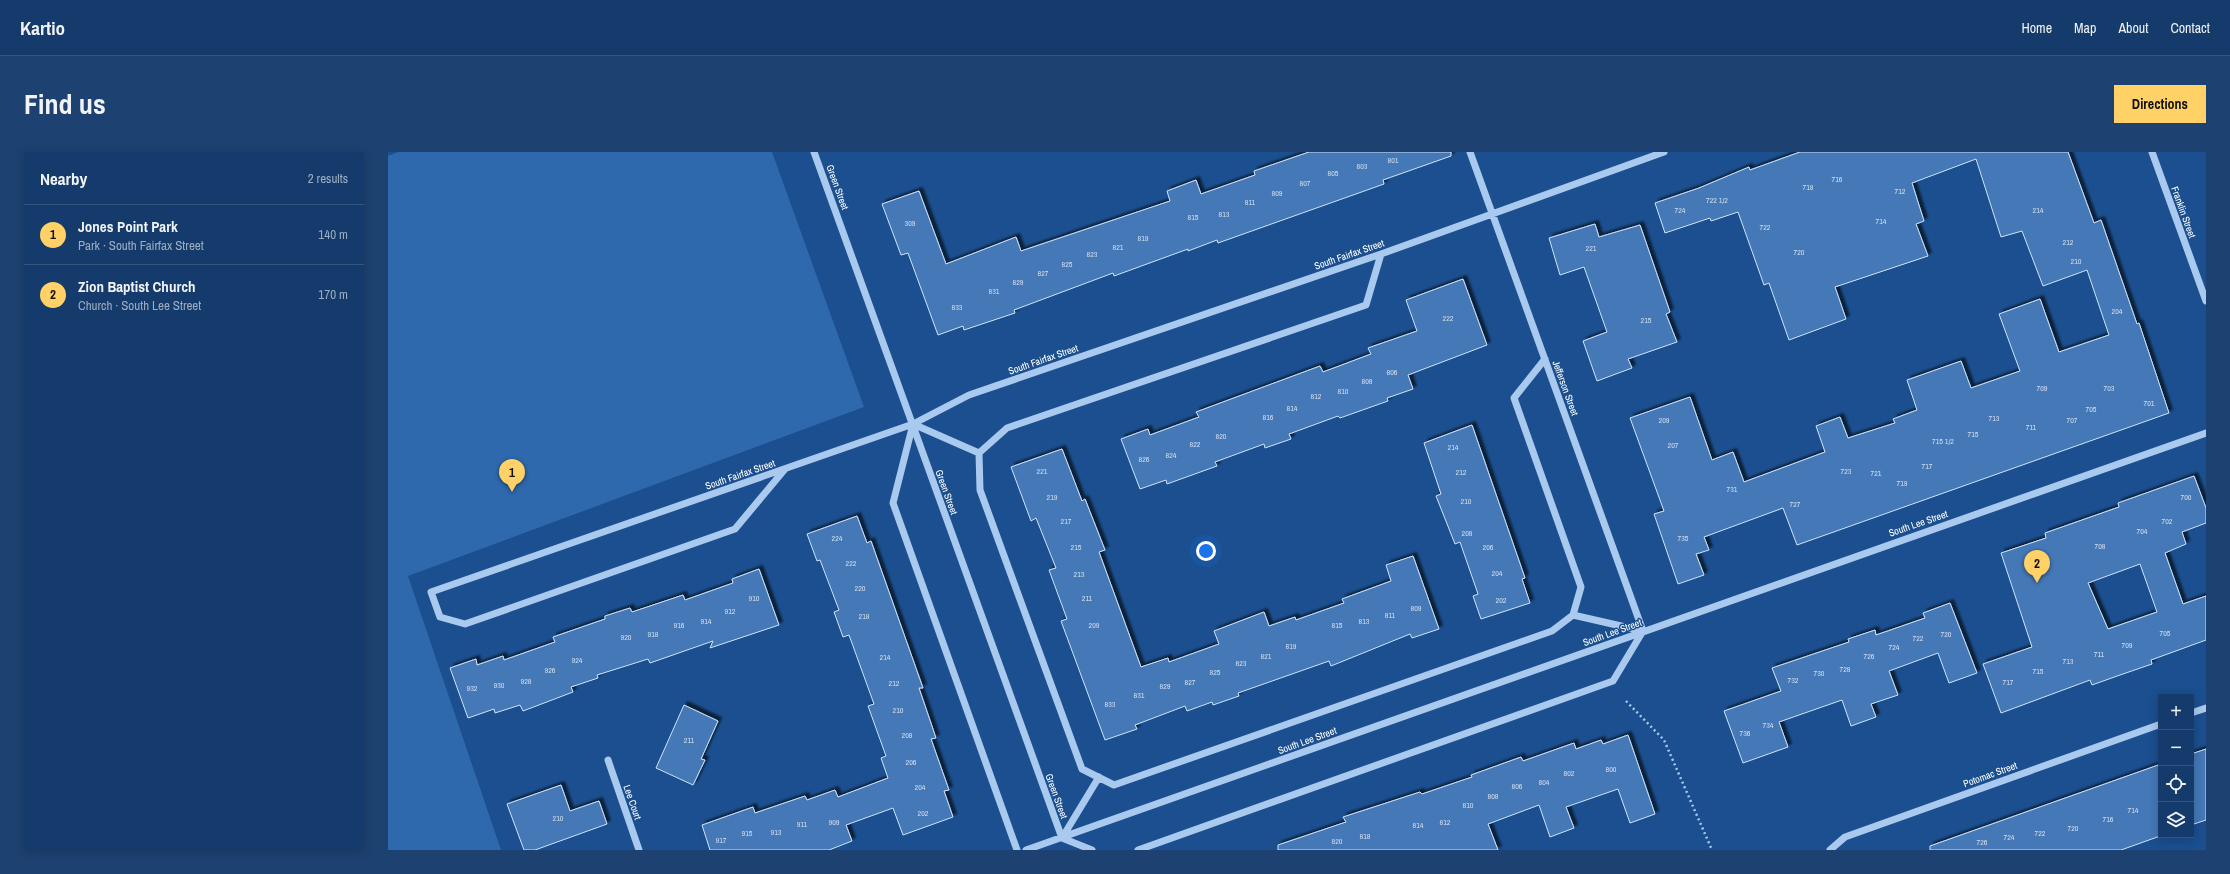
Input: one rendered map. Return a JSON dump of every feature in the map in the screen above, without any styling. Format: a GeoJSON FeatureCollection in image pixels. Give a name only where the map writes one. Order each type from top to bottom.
{"type":"FeatureCollection","features":[{"type":"Feature","properties":{"kind":"street","name":"Green Street"},"geometry":{"type":"LineString","coordinates":[[814,152],[1062,838]]}},
{"type":"Feature","properties":{"kind":"street","name":"Jefferson Street"},"geometry":{"type":"LineString","coordinates":[[1470,152],[1643,631]]}},
{"type":"Feature","properties":{"kind":"street","name":"South Fairfax Street"},"geometry":{"type":"LineString","coordinates":[[785,469],[735,530],[465,624],[440,617],[431,592],[912,424],[969,395],[1381,254],[1664,152]]}},
{"type":"Feature","properties":{"kind":"street","name":"Franklin Street"},"geometry":{"type":"LineString","coordinates":[[2152,152],[2206,302]]}},
{"type":"Feature","properties":{"kind":"street"},"geometry":{"type":"LineString","coordinates":[[1381,254],[1366,305],[1007,428],[979,453],[980,490],[1082,770],[1114,784],[1552,631],[1573,615],[1581,587],[1514,398],[1545,359]]}},
{"type":"Feature","properties":{"kind":"street"},"geometry":{"type":"LineString","coordinates":[[979,453],[912,424],[893,503],[1017,850]]}},
{"type":"Feature","properties":{"kind":"street","name":"South Lee Street"},"geometry":{"type":"LineString","coordinates":[[1026,850],[2206,433]]}},
{"type":"Feature","properties":{"kind":"street"},"geometry":{"type":"LineString","coordinates":[[1138,850],[1614,681],[1643,631],[1573,615]]}},
{"type":"Feature","properties":{"kind":"street"},"geometry":{"type":"LineString","coordinates":[[2194,713],[2206,708]]}},
{"type":"Feature","properties":{"kind":"street","name":"Potomac Street"},"geometry":{"type":"LineString","coordinates":[[1830,850],[1845,837],[2158,725]]}},
{"type":"Feature","properties":{"kind":"street","name":"Lee Court"},"geometry":{"type":"LineString","coordinates":[[608,760],[639,850]]}},
{"type":"Feature","properties":{"kind":"street"},"geometry":{"type":"LineString","coordinates":[[1092,850],[1062,838],[1098,777]]}},
{"type":"Feature","properties":{"kind":"path"},"geometry":{"type":"LineString","coordinates":[[1626,701],[1664,740],[1712,850]]}},
{"type":"Feature","properties":{"kind":"shaded area"},"geometry":{"type":"Polygon","coordinates":[[[398,152],[772,152],[864,407],[408,576],[501,850],[388,850],[388,156],[398,152]]]}},
{"type":"Feature","properties":{"kind":"building"},"geometry":{"type":"Polygon","coordinates":[[[1309,152],[1451,152],[1451,156],[1383,180],[1384,184],[1218,243],[1217,240],[1188,251],[1188,249],[1114,276],[1113,273],[1014,310],[1015,313],[964,330],[963,326],[938,335],[908,253],[901,255],[882,204],[919,191],[946,264],[1016,237],[1021,251],[1170,201],[1167,191],[1196,180],[1201,194],[1255,175],[1254,171],[1309,152]]]}},
{"type":"Feature","properties":{"kind":"building"},"geometry":{"type":"Polygon","coordinates":[[[1800,152],[2068,152],[2094,223],[2101,220],[2137,324],[2139,323],[2169,413],[1797,545],[1783,508],[1704,537],[1709,550],[1696,554],[1704,575],[1678,584],[1654,514],[1664,511],[1630,418],[1690,397],[1712,460],[1733,452],[1744,482],[1825,452],[1816,426],[1840,417],[1848,438],[1895,423],[1893,419],[1917,410],[1907,380],[1961,361],[1971,388],[2020,371],[1999,314],[2040,299],[2059,352],[2109,335],[2087,270],[2043,286],[2022,231],[2001,237],[1976,159],[1912,183],[1924,221],[1916,224],[1928,256],[1835,287],[1846,319],[1789,340],[1769,283],[1764,285],[1738,212],[1711,221],[1710,218],[1665,233],[1655,203],[1699,188],[1749,167],[1750,170],[1800,152]]]}},
{"type":"Feature","properties":{"kind":"building"},"geometry":{"type":"Polygon","coordinates":[[[1595,224],[1599,237],[1640,225],[1670,312],[1666,314],[1677,342],[1628,359],[1632,368],[1597,381],[1583,341],[1607,332],[1584,267],[1560,275],[1549,238],[1595,224]]]}},
{"type":"Feature","properties":{"kind":"building"},"geometry":{"type":"Polygon","coordinates":[[[1463,279],[1487,345],[1408,375],[1413,389],[1387,398],[1388,401],[1340,418],[1338,416],[1289,434],[1291,439],[1265,448],[1264,444],[1215,462],[1217,466],[1167,484],[1166,480],[1140,489],[1121,439],[1148,429],[1150,435],[1199,417],[1196,412],[1320,366],[1323,372],[1371,354],[1368,348],[1417,331],[1406,300],[1463,279]]]}},
{"type":"Feature","properties":{"kind":"building"},"geometry":{"type":"Polygon","coordinates":[[[1472,425],[1525,578],[1522,579],[1530,603],[1481,619],[1473,596],[1478,594],[1460,542],[1455,544],[1436,496],[1441,494],[1424,443],[1472,425]]]}},
{"type":"Feature","properties":{"kind":"building"},"geometry":{"type":"Polygon","coordinates":[[[1062,449],[1082,501],[1085,499],[1105,550],[1099,552],[1141,667],[1168,658],[1169,662],[1219,644],[1214,631],[1264,612],[1269,626],[1295,617],[1296,620],[1344,603],[1342,599],[1391,581],[1386,565],[1413,556],[1439,629],[1412,638],[1410,634],[1331,666],[1329,661],[1238,693],[1239,696],[1213,705],[1212,702],[1187,711],[1185,706],[1135,725],[1137,729],[1105,740],[1061,621],[1067,619],[1049,570],[1056,568],[1036,518],[1031,521],[1011,467],[1062,449]]]}},
{"type":"Feature","properties":{"kind":"building"},"geometry":{"type":"Polygon","coordinates":[[[2194,476],[2206,508],[2206,523],[2182,532],[2186,544],[2165,553],[2183,604],[2206,596],[2206,640],[2151,660],[2152,664],[2092,685],[2090,680],[2001,713],[1983,664],[2032,647],[2001,553],[2046,538],[2045,533],[2119,507],[2118,503],[2194,476]],[[2140,564],[2088,583],[2108,629],[2157,612],[2140,564]]]}},
{"type":"Feature","properties":{"kind":"building"},"geometry":{"type":"Polygon","coordinates":[[[857,516],[867,543],[871,541],[923,688],[919,688],[936,738],[931,739],[949,790],[944,791],[953,817],[903,835],[893,808],[846,825],[852,841],[829,850],[710,850],[702,825],[753,807],[755,813],[805,796],[807,800],[835,790],[838,797],[888,778],[881,758],[886,756],[868,706],[874,704],[849,635],[843,637],[834,612],[839,610],[820,560],[817,561],[807,534],[857,516]]]}},
{"type":"Feature","properties":{"kind":"building"},"geometry":{"type":"Polygon","coordinates":[[[759,569],[779,625],[710,648],[713,641],[650,663],[648,659],[597,675],[598,678],[571,687],[573,692],[523,711],[520,705],[495,713],[494,709],[468,718],[450,668],[476,659],[477,665],[503,656],[504,660],[555,642],[553,637],[605,619],[605,616],[630,608],[632,612],[683,595],[685,600],[733,583],[732,579],[759,569]]]}},
{"type":"Feature","properties":{"kind":"building"},"geometry":{"type":"Polygon","coordinates":[[[1950,603],[1977,673],[1949,683],[1938,653],[1889,671],[1898,695],[1871,704],[1876,717],[1851,726],[1842,700],[1779,722],[1788,747],[1743,763],[1724,711],[1781,691],[1772,668],[1849,642],[1848,639],[1875,630],[1876,635],[1925,618],[1923,613],[1950,603]]]}},
{"type":"Feature","properties":{"kind":"building"},"geometry":{"type":"Polygon","coordinates":[[[684,705],[718,721],[701,759],[705,760],[693,785],[656,768],[684,705]]]}},
{"type":"Feature","properties":{"kind":"building"},"geometry":{"type":"Polygon","coordinates":[[[1628,735],[1655,814],[1630,823],[1618,789],[1566,807],[1574,828],[1550,837],[1539,805],[1488,824],[1498,850],[1278,850],[1278,845],[1346,822],[1343,817],[1420,792],[1422,794],[1472,777],[1471,775],[1521,757],[1523,761],[1574,743],[1576,749],[1601,740],[1603,744],[1628,735]]]}},
{"type":"Feature","properties":{"kind":"building"},"geometry":{"type":"Polygon","coordinates":[[[2206,749],[2206,820],[2194,824],[2194,766],[2194,753],[2206,749]]]}},
{"type":"Feature","properties":{"kind":"building"},"geometry":{"type":"Polygon","coordinates":[[[2158,765],[2158,837],[2121,850],[1930,850],[1930,846],[2158,765]]]}},
{"type":"Feature","properties":{"kind":"building"},"geometry":{"type":"Polygon","coordinates":[[[561,785],[570,811],[599,801],[607,824],[535,850],[524,850],[507,804],[561,785]]]}},
{"type":"Feature","properties":{"kind":"place","name":"Jones Point Park"},"geometry":{"type":"Point","coordinates":[512,492]}},
{"type":"Feature","properties":{"kind":"place","name":"Zion Baptist Church"},"geometry":{"type":"Point","coordinates":[2037,583]}}]}
